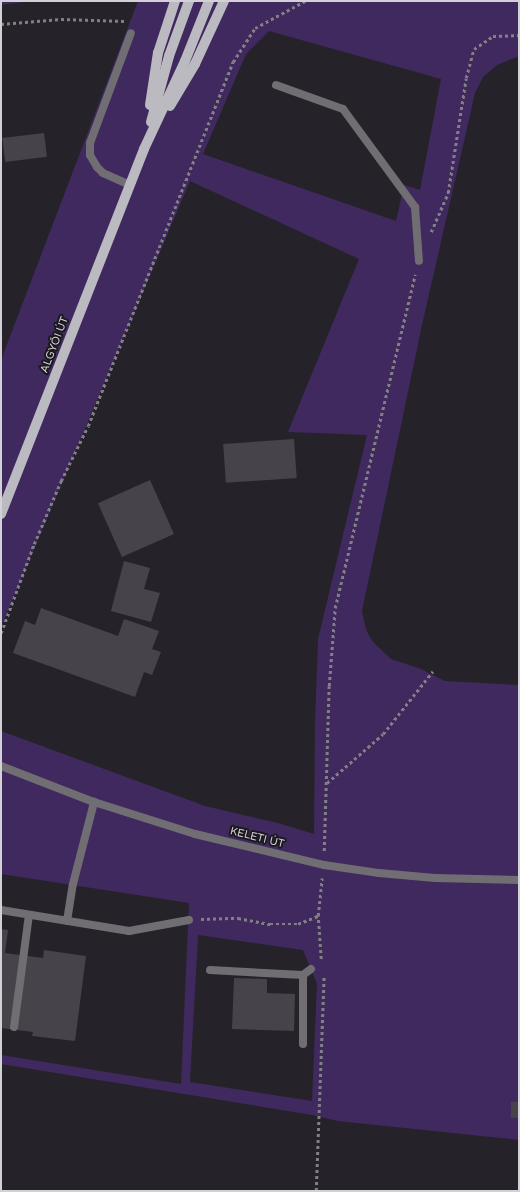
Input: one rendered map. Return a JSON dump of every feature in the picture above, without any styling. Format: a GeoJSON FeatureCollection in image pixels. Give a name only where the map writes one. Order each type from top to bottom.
{"type":"FeatureCollection","features":[{"type":"Feature","properties":{"kind":"main road"},"geometry":{"type":"LineString","coordinates":[[144,149],[158,53],[175,1]]}},
{"type":"Feature","properties":{"kind":"main road"},"geometry":{"type":"LineString","coordinates":[[144,149],[169,56],[189,1]]}},
{"type":"Feature","properties":{"kind":"main road"},"geometry":{"type":"LineString","coordinates":[[144,149],[185,61],[209,1]]}},
{"type":"Feature","properties":{"kind":"main road"},"geometry":{"type":"LineString","coordinates":[[144,149],[195,64],[224,1]]}},
{"type":"Feature","properties":{"kind":"main road","name":"ALGYŐI ÚT"},"geometry":{"type":"LineString","coordinates":[[1,514],[144,149]]}},
{"type":"Feature","properties":{"kind":"street"},"geometry":{"type":"LineString","coordinates":[[130,185],[103,173],[96,167],[90,155],[90,143],[131,33]]}},
{"type":"Feature","properties":{"kind":"street"},"geometry":{"type":"LineString","coordinates":[[276,85],[343,109],[415,207],[419,261]]}},
{"type":"Feature","properties":{"kind":"street","name":"KELETI ÚT"},"geometry":{"type":"LineString","coordinates":[[1,766],[94,802],[195,834],[324,865],[379,873],[435,878],[519,880]]}},
{"type":"Feature","properties":{"kind":"street"},"geometry":{"type":"LineString","coordinates":[[67,921],[74,884],[94,802]]}},
{"type":"Feature","properties":{"kind":"street"},"geometry":{"type":"LineString","coordinates":[[1,910],[129,930],[189,920]]}},
{"type":"Feature","properties":{"kind":"street"},"geometry":{"type":"LineString","coordinates":[[14,1027],[29,915]]}},
{"type":"Feature","properties":{"kind":"street"},"geometry":{"type":"LineString","coordinates":[[210,970],[303,975],[311,969]]}},
{"type":"Feature","properties":{"kind":"street"},"geometry":{"type":"LineString","coordinates":[[303,975],[303,1044]]}},
{"type":"Feature","properties":{"kind":"path"},"geometry":{"type":"LineString","coordinates":[[1,633],[34,544],[61,482],[88,426],[233,62],[255,28],[305,1]]}},
{"type":"Feature","properties":{"kind":"path"},"geometry":{"type":"LineString","coordinates":[[1,24],[60,19],[126,21],[131,33]]}},
{"type":"Feature","properties":{"kind":"path"},"geometry":{"type":"LineString","coordinates":[[430,234],[448,193],[466,78],[474,49],[493,36],[519,35]]}},
{"type":"Feature","properties":{"kind":"path"},"geometry":{"type":"LineString","coordinates":[[321,961],[318,916],[324,865],[330,686],[335,608],[419,261]]}},
{"type":"Feature","properties":{"kind":"path"},"geometry":{"type":"LineString","coordinates":[[327,784],[384,734],[433,670]]}},
{"type":"Feature","properties":{"kind":"path"},"geometry":{"type":"LineString","coordinates":[[189,920],[238,918],[270,924],[298,924],[318,916]]}},
{"type":"Feature","properties":{"kind":"path"},"geometry":{"type":"LineString","coordinates":[[316,1191],[323,974]]}},
{"type":"Feature","properties":{"kind":"shaded area"},"geometry":{"type":"Polygon","coordinates":[[[1,1],[32,1],[1,5],[1,1]]]}},
{"type":"Feature","properties":{"kind":"shaded area"},"geometry":{"type":"Polygon","coordinates":[[[138,1],[519,1],[519,56],[497,65],[483,77],[475,93],[422,325],[362,611],[366,630],[373,642],[391,659],[421,669],[445,681],[519,685],[519,1140],[338,1121],[312,1115],[1,1064],[1,1055],[181,1084],[189,903],[1,874],[1,731],[205,806],[278,823],[314,834],[315,724],[318,639],[367,435],[288,432],[359,259],[190,181],[1,627],[1,360],[138,1]],[[269,31],[246,54],[203,154],[396,221],[404,185],[420,190],[441,79],[269,31]],[[198,935],[190,1082],[312,1101],[317,984],[303,950],[198,935]]]}},
{"type":"Feature","properties":{"kind":"building"},"geometry":{"type":"Polygon","coordinates":[[[44,133],[47,157],[5,162],[2,138],[44,133]]]}},
{"type":"Feature","properties":{"kind":"building"},"geometry":{"type":"Polygon","coordinates":[[[294,439],[297,478],[226,483],[223,444],[294,439]]]}},
{"type":"Feature","properties":{"kind":"building"},"geometry":{"type":"Polygon","coordinates":[[[150,480],[174,534],[122,557],[98,503],[150,480]]]}},
{"type":"Feature","properties":{"kind":"building"},"geometry":{"type":"Polygon","coordinates":[[[124,561],[150,568],[144,589],[160,593],[151,622],[111,611],[124,561]]]}},
{"type":"Feature","properties":{"kind":"building"},"geometry":{"type":"Polygon","coordinates":[[[41,608],[118,636],[124,619],[159,631],[152,649],[161,652],[152,675],[144,672],[135,697],[13,653],[25,621],[35,625],[41,608]]]}},
{"type":"Feature","properties":{"kind":"building"},"geometry":{"type":"Polygon","coordinates":[[[1,929],[8,930],[5,953],[43,958],[44,950],[86,956],[75,1041],[32,1036],[33,1032],[1,1028],[1,929]]]}},
{"type":"Feature","properties":{"kind":"building"},"geometry":{"type":"Polygon","coordinates":[[[234,978],[267,979],[267,993],[295,994],[294,1031],[232,1029],[234,978]]]}},
{"type":"Feature","properties":{"kind":"building"},"geometry":{"type":"Polygon","coordinates":[[[511,1102],[519,1102],[519,1118],[511,1118],[511,1102]]]}}]}
